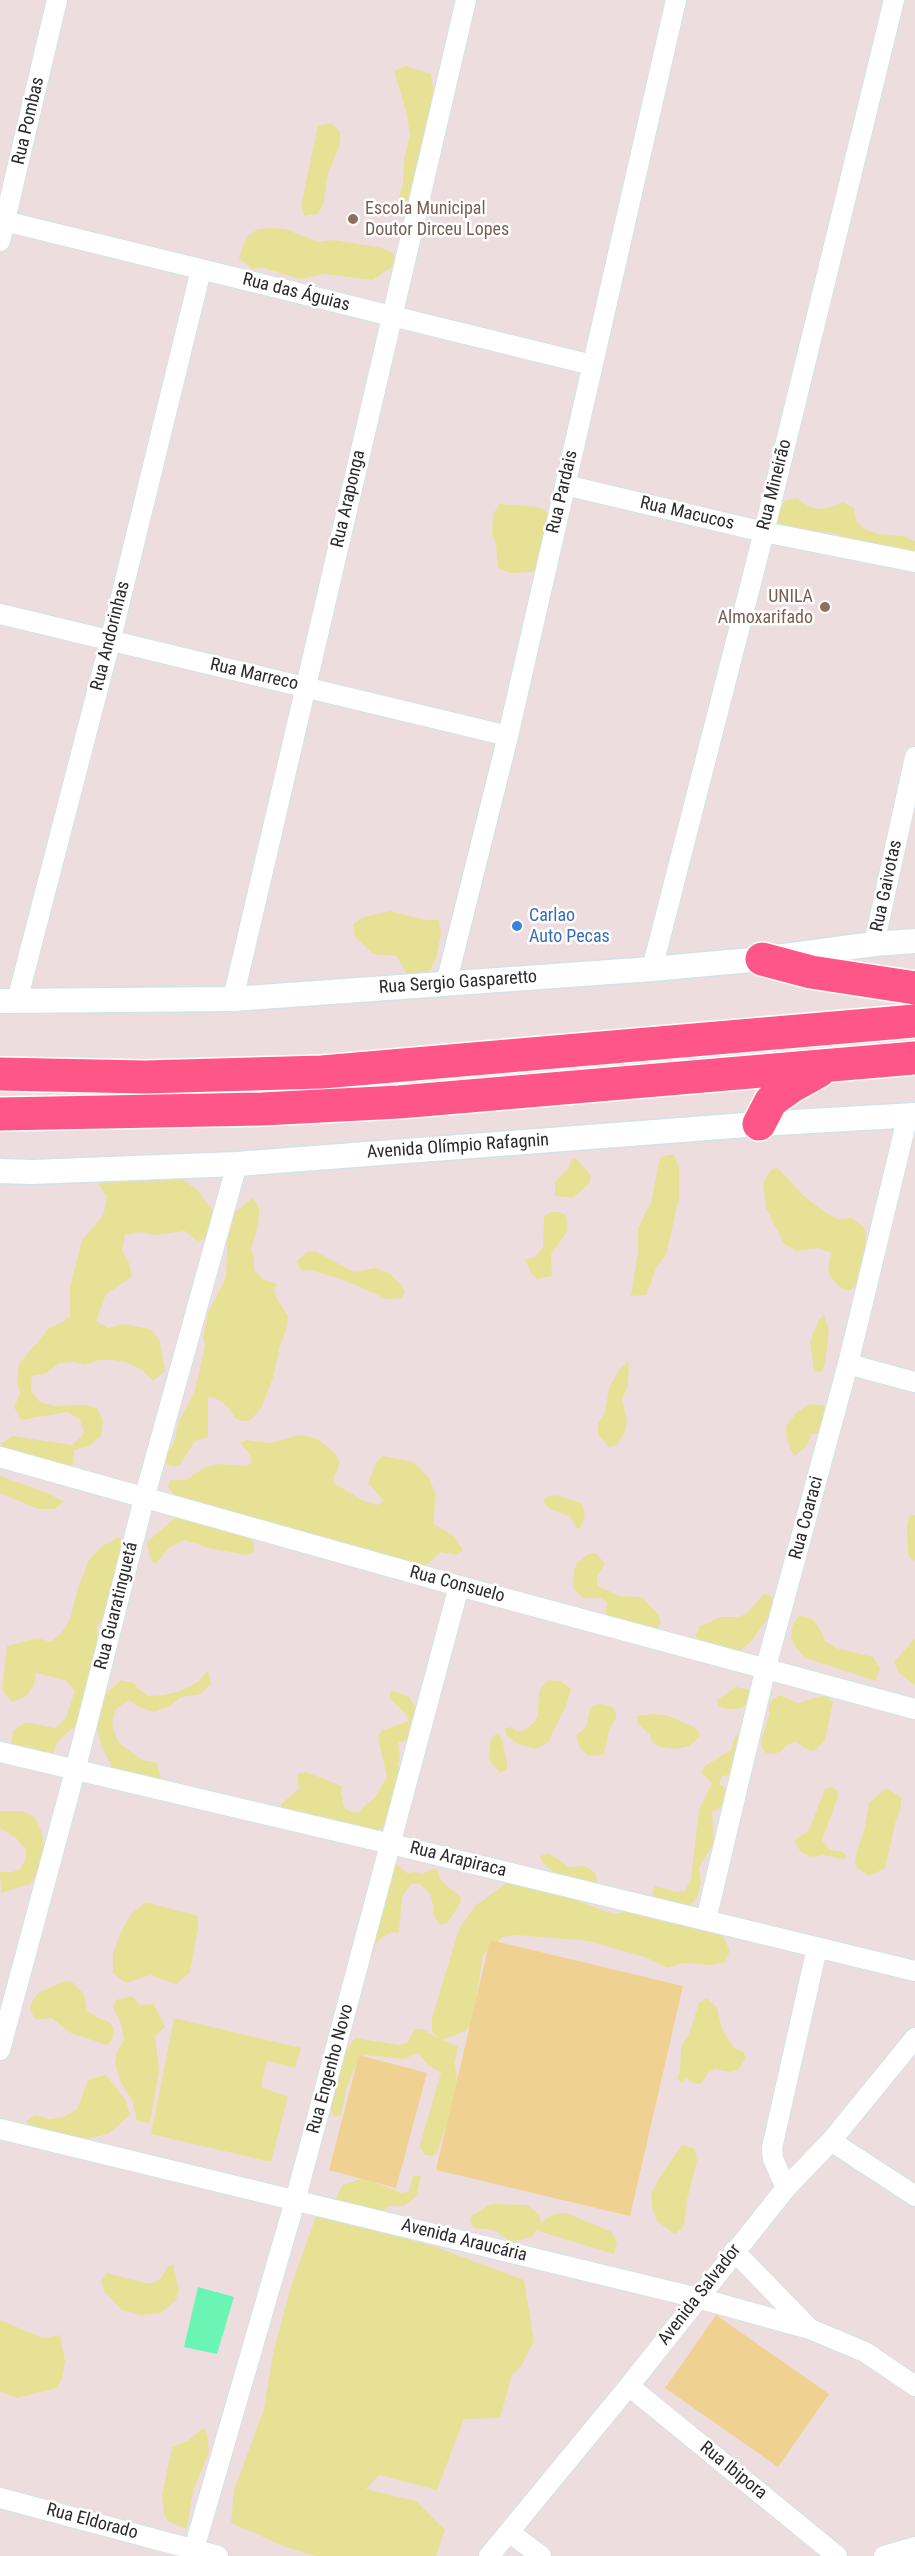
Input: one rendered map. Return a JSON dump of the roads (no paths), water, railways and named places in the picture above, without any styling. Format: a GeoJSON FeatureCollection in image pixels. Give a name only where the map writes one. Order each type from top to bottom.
{"type":"FeatureCollection","features":[{"type":"Feature","properties":{"kind":"highway"},"geometry":{"type":"LineString","coordinates":[[762,959],[811,972],[915,988]]}},
{"type":"Feature","properties":{"kind":"highway"},"geometry":{"type":"LineString","coordinates":[[0,1074],[145,1077],[322,1072],[915,1021]]}},
{"type":"Feature","properties":{"kind":"highway"},"geometry":{"type":"LineString","coordinates":[[0,1114],[262,1110],[696,1078],[915,1058]]}},
{"type":"Feature","properties":{"kind":"highway"},"geometry":{"type":"LineString","coordinates":[[759,1124],[771,1101],[792,1086],[832,1065]]}},
{"type":"Feature","properties":{"kind":"street","name":"Rua Pombas"},"geometry":{"type":"LineString","coordinates":[[0,241],[2,221],[57,0]]}},
{"type":"Feature","properties":{"kind":"street","name":"Rua Araponga"},"geometry":{"type":"LineString","coordinates":[[232,999],[466,0]]}},
{"type":"Feature","properties":{"kind":"street","name":"Rua Pardais"},"geometry":{"type":"LineString","coordinates":[[446,984],[508,736],[676,0]]}},
{"type":"Feature","properties":{"kind":"street","name":"Rua Mineirão"},"geometry":{"type":"LineString","coordinates":[[652,969],[764,532],[894,0]]}},
{"type":"Feature","properties":{"kind":"street","name":"Rua das Águias"},"geometry":{"type":"LineString","coordinates":[[2,221],[592,365]]}},
{"type":"Feature","properties":{"kind":"street","name":"Rua Andorinhas"},"geometry":{"type":"LineString","coordinates":[[8,1001],[110,642],[201,270]]}},
{"type":"Feature","properties":{"kind":"street","name":"Rua Macucos"},"geometry":{"type":"LineString","coordinates":[[565,485],[764,532],[915,562]]}},
{"type":"Feature","properties":{"kind":"street","name":"Rua Marreco"},"geometry":{"type":"LineString","coordinates":[[0,614],[508,736]]}},
{"type":"Feature","properties":{"kind":"street","name":"Rua Gaivotas"},"geometry":{"type":"LineString","coordinates":[[874,944],[915,757]]}},
{"type":"Feature","properties":{"kind":"street","name":"Rua Sergio Gasparetto"},"geometry":{"type":"LineString","coordinates":[[8,1001],[232,999],[652,969],[915,941]]}},
{"type":"Feature","properties":{"kind":"street","name":"Avenida Olímpio Rafagnin"},"geometry":{"type":"LineString","coordinates":[[0,1172],[237,1164],[759,1124],[912,1115]]}},
{"type":"Feature","properties":{"kind":"street","name":"Rua Coaraci"},"geometry":{"type":"LineString","coordinates":[[706,1920],[766,1667],[912,1115]]}},
{"type":"Feature","properties":{"kind":"street","name":"Rua Guaratinguetá"},"geometry":{"type":"LineString","coordinates":[[0,2050],[75,1771],[144,1499],[237,1164]]}},
{"type":"Feature","properties":{"kind":"street"},"geometry":{"type":"LineString","coordinates":[[848,1364],[915,1383]]}},
{"type":"Feature","properties":{"kind":"street","name":"Rua Consuelo"},"geometry":{"type":"LineString","coordinates":[[0,1457],[459,1586],[915,1709]]}},
{"type":"Feature","properties":{"kind":"street","name":"Rua Engenho Novo"},"geometry":{"type":"LineString","coordinates":[[195,2549],[296,2201],[459,1586]]}},
{"type":"Feature","properties":{"kind":"street","name":"Rua Arapiraca"},"geometry":{"type":"LineString","coordinates":[[0,1752],[915,1971]]}},
{"type":"Feature","properties":{"kind":"street"},"geometry":{"type":"LineString","coordinates":[[786,2188],[773,2160],[774,2136],[817,1948]]}},
{"type":"Feature","properties":{"kind":"street","name":"Avenida Salvador"},"geometry":{"type":"LineString","coordinates":[[489,2556],[629,2386],[734,2251],[786,2188],[831,2141],[915,2038]]}},
{"type":"Feature","properties":{"kind":"street","name":"Avenida Araucária"},"geometry":{"type":"LineString","coordinates":[[0,2129],[698,2298],[810,2329],[865,2352],[915,2386]]}},
{"type":"Feature","properties":{"kind":"street"},"geometry":{"type":"LineString","coordinates":[[831,2141],[915,2196]]}},
{"type":"Feature","properties":{"kind":"street"},"geometry":{"type":"LineString","coordinates":[[734,2251],[810,2329]]}},
{"type":"Feature","properties":{"kind":"street","name":"Rua Ibipora"},"geometry":{"type":"LineString","coordinates":[[629,2386],[837,2556]]}},
{"type":"Feature","properties":{"kind":"street","name":"Rua Eldorado"},"geometry":{"type":"LineString","coordinates":[[0,2498],[218,2556]]}},
{"type":"Feature","properties":{"kind":"street"},"geometry":{"type":"LineString","coordinates":[[509,2532],[541,2556]]}},
{"type":"Feature","properties":{"kind":"street"},"geometry":{"type":"LineString","coordinates":[[884,2556],[915,2547]]}},
{"type":"Feature","properties":{"kind":"place","name":"Escola Municipal Doutor Dirceu Lopes"},"geometry":{"type":"Point","coordinates":[353,219]}},
{"type":"Feature","properties":{"kind":"place","name":"UNILA Almoxarifado"},"geometry":{"type":"Point","coordinates":[825,607]}},
{"type":"Feature","properties":{"kind":"place","name":"Carlao Auto Pecas"},"geometry":{"type":"Point","coordinates":[517,926]}}]}
